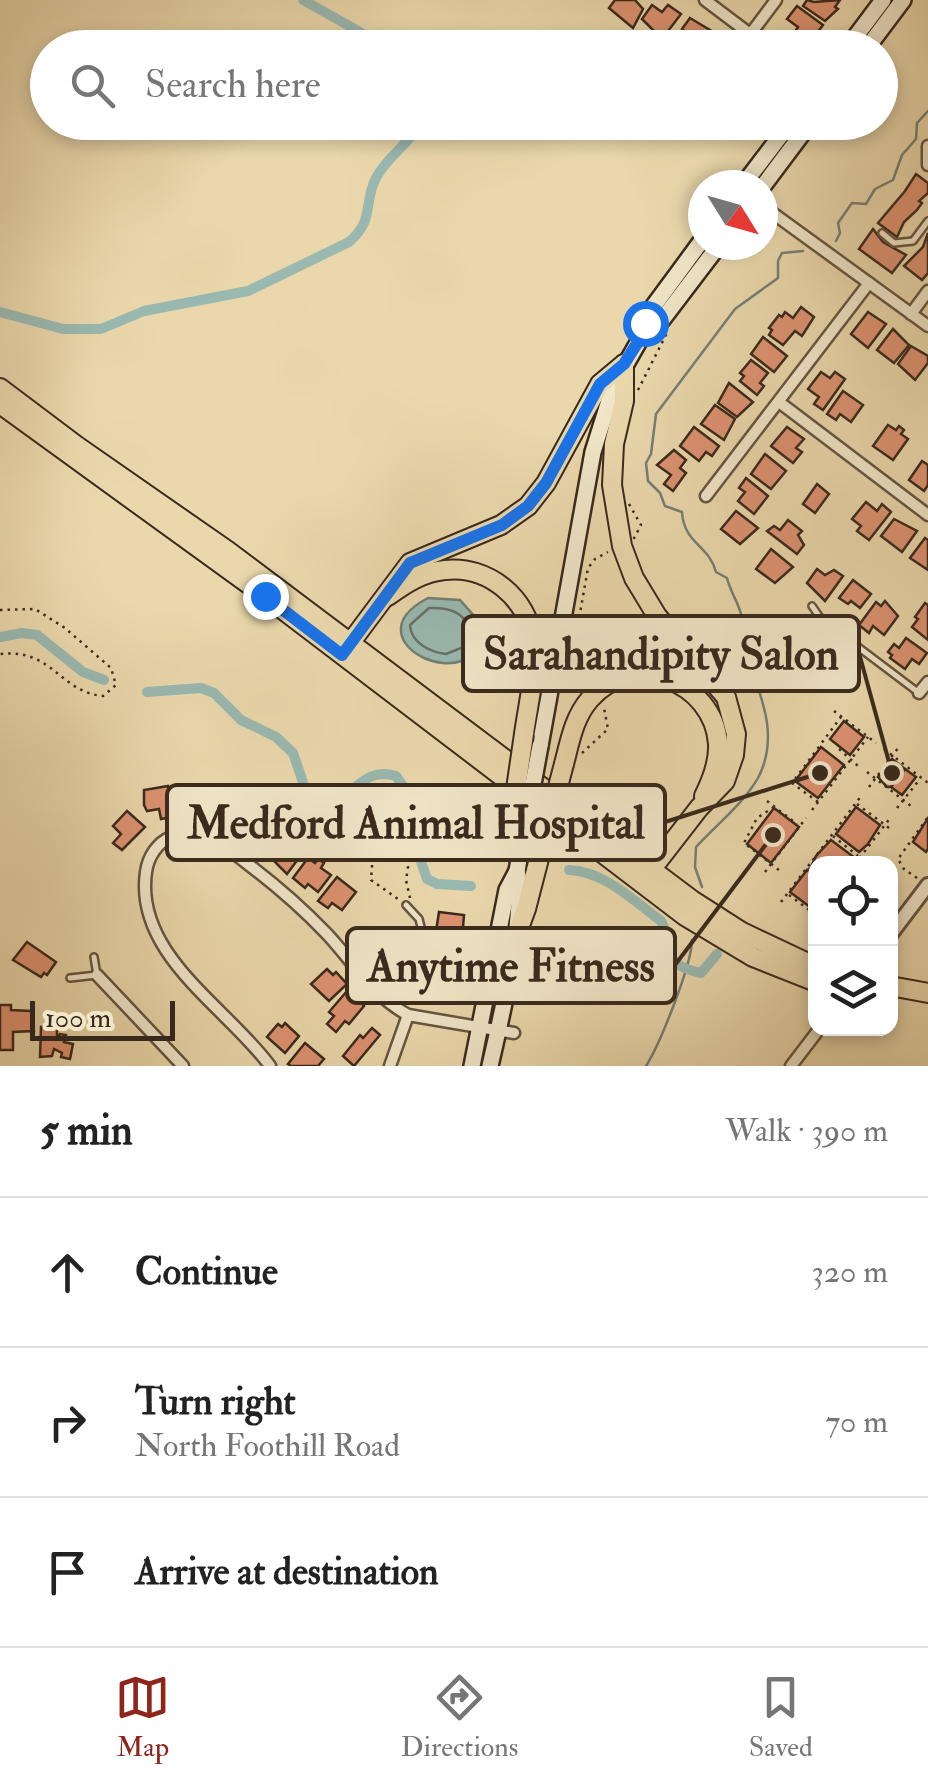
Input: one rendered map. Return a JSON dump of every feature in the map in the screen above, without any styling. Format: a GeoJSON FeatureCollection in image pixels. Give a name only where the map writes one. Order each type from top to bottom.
{"type":"FeatureCollection","features":[{"type":"Feature","properties":{"kind":"main road"},"geometry":{"type":"LineString","coordinates":[[860,30],[883,0]]}},
{"type":"Feature","properties":{"kind":"main road"},"geometry":{"type":"LineString","coordinates":[[880,30],[902,0]]}},
{"type":"Feature","properties":{"kind":"main road"},"geometry":{"type":"LineString","coordinates":[[754,170],[777,140]]}},
{"type":"Feature","properties":{"kind":"main road"},"geometry":{"type":"LineString","coordinates":[[775,170],[798,140]]}},
{"type":"Feature","properties":{"kind":"main road"},"geometry":{"type":"LineString","coordinates":[[519,835],[540,746],[593,452],[605,408],[650,312],[688,260]]}},
{"type":"Feature","properties":{"kind":"main road"},"geometry":{"type":"LineString","coordinates":[[643,334],[662,320],[708,260]]}},
{"type":"Feature","properties":{"kind":"main road"},"geometry":{"type":"LineString","coordinates":[[346,649],[410,563],[502,525],[528,506],[546,483],[600,384],[624,364]]}},
{"type":"Feature","properties":{"kind":"main road"},"geometry":{"type":"LineString","coordinates":[[624,364],[624,401],[614,444],[612,486],[622,546],[649,604],[722,690],[735,726],[731,768],[646,876]]}},
{"type":"Feature","properties":{"kind":"main road"},"geometry":{"type":"LineString","coordinates":[[0,388],[646,876],[726,943],[808,979]]}},
{"type":"Feature","properties":{"kind":"main road"},"geometry":{"type":"LineString","coordinates":[[0,404],[346,649]]}},
{"type":"Feature","properties":{"kind":"main road"},"geometry":{"type":"LineString","coordinates":[[384,599],[421,576],[455,570],[484,576],[512,595],[524,612],[534,642],[516,872],[520,891],[505,1032],[490,1066]]}},
{"type":"Feature","properties":{"kind":"main road"},"geometry":{"type":"LineString","coordinates":[[512,947],[569,761],[576,721],[599,690],[630,676],[664,677],[694,692],[714,722],[718,746],[717,762],[698,808]]}},
{"type":"Feature","properties":{"kind":"main road"},"geometry":{"type":"LineString","coordinates":[[472,1066],[507,890],[516,872]]}},
{"type":"Feature","properties":{"kind":"main road"},"geometry":{"type":"LineString","coordinates":[[646,876],[742,932],[808,963]]}},
{"type":"Feature","properties":{"kind":"main road"},"geometry":{"type":"LineString","coordinates":[[898,987],[928,993]]}},
{"type":"Feature","properties":{"kind":"main road"},"geometry":{"type":"LineString","coordinates":[[898,998],[928,1004]]}},
{"type":"Feature","properties":{"kind":"street"},"geometry":{"type":"LineString","coordinates":[[705,0],[745,30]]}},
{"type":"Feature","properties":{"kind":"street"},"geometry":{"type":"LineString","coordinates":[[753,30],[776,0]]}},
{"type":"Feature","properties":{"kind":"street"},"geometry":{"type":"LineString","coordinates":[[928,146],[928,165]]}},
{"type":"Feature","properties":{"kind":"street"},"geometry":{"type":"LineString","coordinates":[[778,217],[922,318],[928,291]]}},
{"type":"Feature","properties":{"kind":"street"},"geometry":{"type":"LineString","coordinates":[[706,496],[869,282]]}},
{"type":"Feature","properties":{"kind":"street"},"geometry":{"type":"LineString","coordinates":[[779,402],[928,515]]}},
{"type":"Feature","properties":{"kind":"street"},"geometry":{"type":"LineString","coordinates":[[919,694],[928,682]]}},
{"type":"Feature","properties":{"kind":"street"},"geometry":{"type":"LineString","coordinates":[[270,1066],[169,956],[152,922],[146,902],[147,864],[155,848],[166,839],[194,833],[229,850],[306,913],[376,993],[408,1015],[505,1032]]}},
{"type":"Feature","properties":{"kind":"street"},"geometry":{"type":"LineString","coordinates":[[898,922],[923,882]]}},
{"type":"Feature","properties":{"kind":"street"},"geometry":{"type":"LineString","coordinates":[[97,975],[183,1066]]}},
{"type":"Feature","properties":{"kind":"street"},"geometry":{"type":"LineString","coordinates":[[390,1066],[408,1015]]}},
{"type":"Feature","properties":{"kind":"street"},"geometry":{"type":"LineString","coordinates":[[791,1066],[814,1036]]}},
{"type":"Feature","properties":{"kind":"lane"},"geometry":{"type":"LineString","coordinates":[[882,233],[894,242],[913,241],[928,222]]}},
{"type":"Feature","properties":{"kind":"lane"},"geometry":{"type":"LineString","coordinates":[[812,606],[821,618],[919,694]]}},
{"type":"Feature","properties":{"kind":"lane"},"geometry":{"type":"LineString","coordinates":[[406,905],[419,919],[424,940]]}},
{"type":"Feature","properties":{"kind":"lane"},"geometry":{"type":"LineString","coordinates":[[376,993],[424,940]]}},
{"type":"Feature","properties":{"kind":"lane"},"geometry":{"type":"LineString","coordinates":[[424,940],[444,946]]}},
{"type":"Feature","properties":{"kind":"lane"},"geometry":{"type":"LineString","coordinates":[[70,978],[97,975],[94,956]]}},
{"type":"Feature","properties":{"kind":"path"},"geometry":{"type":"LineString","coordinates":[[636,394],[673,324]]}},
{"type":"Feature","properties":{"kind":"path"},"geometry":{"type":"LineString","coordinates":[[626,545],[636,537],[641,525],[627,500]]}},
{"type":"Feature","properties":{"kind":"path"},"geometry":{"type":"LineString","coordinates":[[590,692],[571,664],[586,574],[595,558],[618,548]]}},
{"type":"Feature","properties":{"kind":"path"},"geometry":{"type":"LineString","coordinates":[[0,610],[35,608],[111,668],[116,685],[102,696],[90,695],[38,658],[18,652],[0,654]]}},
{"type":"Feature","properties":{"kind":"path"},"geometry":{"type":"LineString","coordinates":[[569,761],[608,729],[608,716],[602,704]]}},
{"type":"Feature","properties":{"kind":"path"},"geometry":{"type":"LineString","coordinates":[[834,711],[876,743]]}},
{"type":"Feature","properties":{"kind":"path"},"geometry":{"type":"LineString","coordinates":[[818,802],[792,782],[840,716]]}},
{"type":"Feature","properties":{"kind":"path"},"geometry":{"type":"LineString","coordinates":[[812,810],[868,737]]}},
{"type":"Feature","properties":{"kind":"path"},"geometry":{"type":"LineString","coordinates":[[868,787],[898,748]]}},
{"type":"Feature","properties":{"kind":"path"},"geometry":{"type":"LineString","coordinates":[[839,749],[858,766]]}},
{"type":"Feature","properties":{"kind":"path"},"geometry":{"type":"LineString","coordinates":[[884,750],[928,783]]}},
{"type":"Feature","properties":{"kind":"path"},"geometry":{"type":"LineString","coordinates":[[866,772],[912,806]]}},
{"type":"Feature","properties":{"kind":"path"},"geometry":{"type":"LineString","coordinates":[[897,808],[920,778]]}},
{"type":"Feature","properties":{"kind":"path"},"geometry":{"type":"LineString","coordinates":[[229,850],[257,802],[267,795],[322,834],[332,834],[354,830],[365,834],[373,853],[371,880],[406,905],[410,897],[408,866],[399,836],[400,801],[390,788],[378,785],[362,793],[341,814],[332,834]]}},
{"type":"Feature","properties":{"kind":"path"},"geometry":{"type":"LineString","coordinates":[[780,902],[862,795]]}},
{"type":"Feature","properties":{"kind":"path"},"geometry":{"type":"LineString","coordinates":[[767,801],[800,826]]}},
{"type":"Feature","properties":{"kind":"path"},"geometry":{"type":"LineString","coordinates":[[856,803],[893,830]]}},
{"type":"Feature","properties":{"kind":"path"},"geometry":{"type":"LineString","coordinates":[[774,806],[757,818],[744,843],[779,870]]}},
{"type":"Feature","properties":{"kind":"path"},"geometry":{"type":"LineString","coordinates":[[861,856],[891,817]]}},
{"type":"Feature","properties":{"kind":"path"},"geometry":{"type":"LineString","coordinates":[[923,882],[904,869],[898,859],[928,817]]}},
{"type":"Feature","properties":{"kind":"path"},"geometry":{"type":"LineString","coordinates":[[765,872],[806,818]]}},
{"type":"Feature","properties":{"kind":"path"},"geometry":{"type":"LineString","coordinates":[[832,836],[859,856]]}},
{"type":"Feature","properties":{"kind":"path"},"geometry":{"type":"LineString","coordinates":[[787,894],[808,909]]}},
{"type":"Feature","properties":{"kind":"water"},"geometry":{"type":"Polygon","coordinates":[[[428,598],[460,600],[483,626],[477,649],[462,661],[443,663],[424,658],[408,647],[401,632],[406,615],[428,598]]]}},
{"type":"Feature","properties":{"kind":"building"},"geometry":{"type":"Polygon","coordinates":[[[615,0],[635,0],[643,9],[633,28],[609,8],[615,0]]]}},
{"type":"Feature","properties":{"kind":"building"},"geometry":{"type":"Polygon","coordinates":[[[807,0],[840,0],[835,7],[838,9],[825,21],[803,6],[807,0]]]}},
{"type":"Feature","properties":{"kind":"building"},"geometry":{"type":"Polygon","coordinates":[[[652,5],[662,12],[668,5],[681,14],[669,30],[653,30],[642,19],[652,5]]]}},
{"type":"Feature","properties":{"kind":"building"},"geometry":{"type":"Polygon","coordinates":[[[797,6],[823,25],[819,30],[796,30],[798,27],[787,19],[797,6]]]}},
{"type":"Feature","properties":{"kind":"building"},"geometry":{"type":"Polygon","coordinates":[[[690,18],[710,30],[683,30],[690,18]]]}},
{"type":"Feature","properties":{"kind":"building"},"geometry":{"type":"Polygon","coordinates":[[[916,174],[928,183],[928,193],[897,237],[878,223],[916,174]]]}},
{"type":"Feature","properties":{"kind":"building"},"geometry":{"type":"Polygon","coordinates":[[[873,229],[883,242],[906,255],[892,273],[859,249],[873,229]]]}},
{"type":"Feature","properties":{"kind":"building"},"geometry":{"type":"Polygon","coordinates":[[[928,233],[928,273],[922,280],[904,266],[923,247],[928,233]]]}},
{"type":"Feature","properties":{"kind":"building"},"geometry":{"type":"Polygon","coordinates":[[[801,307],[814,317],[802,336],[795,331],[783,345],[769,335],[769,328],[779,315],[782,317],[785,312],[793,318],[801,307]]]}},
{"type":"Feature","properties":{"kind":"building"},"geometry":{"type":"Polygon","coordinates":[[[868,312],[886,324],[868,348],[851,334],[868,312]]]}},
{"type":"Feature","properties":{"kind":"building"},"geometry":{"type":"Polygon","coordinates":[[[893,329],[909,345],[894,363],[877,350],[893,329]]]}},
{"type":"Feature","properties":{"kind":"building"},"geometry":{"type":"Polygon","coordinates":[[[763,337],[787,356],[774,372],[751,354],[763,337]]]}},
{"type":"Feature","properties":{"kind":"building"},"geometry":{"type":"Polygon","coordinates":[[[911,346],[928,356],[928,363],[915,380],[898,364],[911,346]]]}},
{"type":"Feature","properties":{"kind":"building"},"geometry":{"type":"Polygon","coordinates":[[[751,360],[768,373],[757,395],[740,381],[744,376],[740,373],[751,360]]]}},
{"type":"Feature","properties":{"kind":"building"},"geometry":{"type":"Polygon","coordinates":[[[821,372],[830,378],[835,372],[845,379],[823,410],[814,404],[819,397],[808,389],[821,372]]]}},
{"type":"Feature","properties":{"kind":"building"},"geometry":{"type":"Polygon","coordinates":[[[729,383],[753,402],[737,417],[718,403],[729,383]]]}},
{"type":"Feature","properties":{"kind":"building"},"geometry":{"type":"Polygon","coordinates":[[[843,391],[863,405],[851,422],[840,414],[836,420],[827,414],[843,391]]]}},
{"type":"Feature","properties":{"kind":"building"},"geometry":{"type":"Polygon","coordinates":[[[715,405],[735,419],[724,440],[701,424],[715,405]]]}},
{"type":"Feature","properties":{"kind":"building"},"geometry":{"type":"Polygon","coordinates":[[[888,425],[896,430],[899,426],[908,439],[893,460],[873,446],[888,425]]]}},
{"type":"Feature","properties":{"kind":"building"},"geometry":{"type":"Polygon","coordinates":[[[694,427],[719,446],[712,456],[706,452],[699,461],[680,446],[694,427]]]}},
{"type":"Feature","properties":{"kind":"building"},"geometry":{"type":"Polygon","coordinates":[[[787,427],[804,439],[796,448],[802,452],[793,463],[771,446],[787,427]]]}},
{"type":"Feature","properties":{"kind":"building"},"geometry":{"type":"Polygon","coordinates":[[[674,450],[686,460],[680,468],[686,473],[673,491],[664,484],[671,475],[657,465],[674,450]]]}},
{"type":"Feature","properties":{"kind":"building"},"geometry":{"type":"Polygon","coordinates":[[[765,454],[786,471],[771,489],[751,474],[765,454]]]}},
{"type":"Feature","properties":{"kind":"building"},"geometry":{"type":"Polygon","coordinates":[[[922,461],[928,465],[928,485],[924,491],[909,480],[922,461]]]}},
{"type":"Feature","properties":{"kind":"building"},"geometry":{"type":"Polygon","coordinates":[[[746,478],[768,496],[754,514],[738,501],[745,492],[739,488],[746,478]]]}},
{"type":"Feature","properties":{"kind":"building"},"geometry":{"type":"Polygon","coordinates":[[[817,484],[829,494],[815,513],[803,504],[817,484]]]}},
{"type":"Feature","properties":{"kind":"building"},"geometry":{"type":"Polygon","coordinates":[[[866,502],[877,511],[882,504],[891,512],[869,540],[857,531],[861,526],[852,519],[866,502]]]}},
{"type":"Feature","properties":{"kind":"building"},"geometry":{"type":"Polygon","coordinates":[[[736,511],[758,528],[740,544],[721,529],[736,511]]]}},
{"type":"Feature","properties":{"kind":"building"},"geometry":{"type":"Polygon","coordinates":[[[894,519],[917,531],[902,552],[881,536],[894,519]]]}},
{"type":"Feature","properties":{"kind":"building"},"geometry":{"type":"Polygon","coordinates":[[[788,520],[802,531],[798,535],[804,545],[797,554],[767,531],[774,526],[780,530],[788,520]]]}},
{"type":"Feature","properties":{"kind":"building"},"geometry":{"type":"Polygon","coordinates":[[[925,538],[928,540],[928,570],[910,558],[925,538]]]}},
{"type":"Feature","properties":{"kind":"building"},"geometry":{"type":"Polygon","coordinates":[[[771,549],[793,567],[775,583],[756,569],[771,549]]]}},
{"type":"Feature","properties":{"kind":"building"},"geometry":{"type":"Polygon","coordinates":[[[817,569],[825,575],[834,570],[843,576],[825,601],[807,583],[817,569]]]}},
{"type":"Feature","properties":{"kind":"building"},"geometry":{"type":"Polygon","coordinates":[[[853,580],[871,594],[860,608],[839,598],[853,580]]]}},
{"type":"Feature","properties":{"kind":"building"},"geometry":{"type":"Polygon","coordinates":[[[885,601],[898,616],[884,635],[873,626],[869,633],[859,625],[876,602],[881,606],[885,601]]]}},
{"type":"Feature","properties":{"kind":"building"},"geometry":{"type":"Polygon","coordinates":[[[925,603],[928,605],[928,640],[912,627],[925,603]]]}},
{"type":"Feature","properties":{"kind":"building"},"geometry":{"type":"Polygon","coordinates":[[[906,638],[927,653],[919,664],[912,659],[905,669],[888,652],[894,644],[899,648],[906,638]]]}},
{"type":"Feature","properties":{"kind":"building"},"geometry":{"type":"Polygon","coordinates":[[[844,721],[864,737],[850,755],[830,739],[844,721]]]}},
{"type":"Feature","properties":{"kind":"building"},"geometry":{"type":"Polygon","coordinates":[[[821,747],[844,765],[818,798],[795,781],[821,747]]]}},
{"type":"Feature","properties":{"kind":"building"},"geometry":{"type":"Polygon","coordinates":[[[892,759],[905,769],[887,787],[878,777],[892,759]]]}},
{"type":"Feature","properties":{"kind":"building"},"geometry":{"type":"Polygon","coordinates":[[[905,769],[916,777],[902,795],[891,787],[905,769]]]}},
{"type":"Feature","properties":{"kind":"building"},"geometry":{"type":"Polygon","coordinates":[[[168,786],[172,817],[161,819],[159,809],[147,811],[144,790],[168,786]]]}},
{"type":"Feature","properties":{"kind":"building"},"geometry":{"type":"Polygon","coordinates":[[[856,807],[880,825],[859,852],[836,834],[856,807]]]}},
{"type":"Feature","properties":{"kind":"building"},"geometry":{"type":"Polygon","coordinates":[[[774,808],[799,827],[771,863],[747,844],[774,808]]]}},
{"type":"Feature","properties":{"kind":"building"},"geometry":{"type":"Polygon","coordinates":[[[127,811],[145,827],[122,850],[113,843],[121,834],[113,826],[127,811]]]}},
{"type":"Feature","properties":{"kind":"building"},"geometry":{"type":"Polygon","coordinates":[[[928,818],[928,849],[926,852],[913,842],[928,818]]]}},
{"type":"Feature","properties":{"kind":"building"},"geometry":{"type":"Polygon","coordinates":[[[285,835],[304,851],[287,874],[269,856],[285,835]]]}},
{"type":"Feature","properties":{"kind":"building"},"geometry":{"type":"Polygon","coordinates":[[[831,840],[852,856],[816,856],[831,840]]]}},
{"type":"Feature","properties":{"kind":"building"},"geometry":{"type":"Polygon","coordinates":[[[308,858],[324,863],[321,868],[331,875],[318,892],[293,878],[308,858]]]}},
{"type":"Feature","properties":{"kind":"building"},"geometry":{"type":"Polygon","coordinates":[[[807,870],[808,871],[808,906],[790,892],[807,870]]]}},
{"type":"Feature","properties":{"kind":"building"},"geometry":{"type":"Polygon","coordinates":[[[337,877],[356,892],[342,910],[332,903],[328,908],[318,901],[337,877]]]}},
{"type":"Feature","properties":{"kind":"building"},"geometry":{"type":"Polygon","coordinates":[[[439,912],[464,915],[462,939],[436,931],[439,912]]]}},
{"type":"Feature","properties":{"kind":"building"},"geometry":{"type":"Polygon","coordinates":[[[27,942],[56,962],[47,975],[41,977],[13,960],[27,942]]]}},
{"type":"Feature","properties":{"kind":"building"},"geometry":{"type":"Polygon","coordinates":[[[327,969],[347,984],[329,1001],[311,984],[327,969]]]}},
{"type":"Feature","properties":{"kind":"building"},"geometry":{"type":"Polygon","coordinates":[[[347,991],[364,1006],[336,1032],[327,1024],[334,1016],[329,1012],[347,991]]]}},
{"type":"Feature","properties":{"kind":"building"},"geometry":{"type":"Polygon","coordinates":[[[0,1005],[31,1011],[34,1031],[13,1032],[13,1050],[0,1050],[0,1005]]]}},
{"type":"Feature","properties":{"kind":"building"},"geometry":{"type":"Polygon","coordinates":[[[285,1023],[299,1036],[285,1053],[267,1037],[278,1024],[282,1027],[285,1023]]]}},
{"type":"Feature","properties":{"kind":"building"},"geometry":{"type":"Polygon","coordinates":[[[57,1026],[57,1038],[66,1035],[64,1042],[73,1044],[70,1059],[61,1057],[62,1053],[54,1049],[52,1056],[40,1057],[41,1027],[57,1026]]]}},
{"type":"Feature","properties":{"kind":"building"},"geometry":{"type":"Polygon","coordinates":[[[372,1028],[380,1035],[354,1066],[343,1056],[360,1035],[363,1038],[372,1028]]]}},
{"type":"Feature","properties":{"kind":"building"},"geometry":{"type":"Polygon","coordinates":[[[305,1043],[324,1059],[318,1066],[288,1064],[305,1043]]]}},
{"type":"Feature","properties":{"kind":"waterway"},"geometry":{"type":"LineString","coordinates":[[303,0],[356,30]]}},
{"type":"Feature","properties":{"kind":"waterway"},"geometry":{"type":"LineString","coordinates":[[836,241],[840,233],[838,223],[852,203],[866,204],[875,189],[893,180],[902,155],[916,139],[917,123],[928,111]]}},
{"type":"Feature","properties":{"kind":"waterway"},"geometry":{"type":"LineString","coordinates":[[0,312],[63,329],[101,329],[144,311],[248,291],[349,242],[366,219],[376,178],[408,140]]}},
{"type":"Feature","properties":{"kind":"waterway"},"geometry":{"type":"LineString","coordinates":[[702,887],[695,867],[696,847],[752,788],[765,762],[768,729],[744,647],[741,614],[727,578],[716,572],[687,531],[682,512],[665,506],[660,493],[648,481],[646,463],[651,454],[656,414],[735,309],[778,278],[782,253],[803,251]]}},
{"type":"Feature","properties":{"kind":"waterway"},"geometry":{"type":"LineString","coordinates":[[0,637],[37,635],[83,672],[104,680]]}},
{"type":"Feature","properties":{"kind":"waterway"},"geometry":{"type":"LineString","coordinates":[[147,692],[201,688],[214,693],[241,720],[276,737],[293,753],[308,797],[323,806],[342,798],[374,775],[396,776],[408,793],[412,835],[427,879],[437,884],[471,886]]}},
{"type":"Feature","properties":{"kind":"waterway"},"geometry":{"type":"LineString","coordinates":[[569,870],[606,881],[661,921],[670,954],[679,965],[701,973],[717,954]]}},
{"type":"Feature","properties":{"kind":"waterway"},"geometry":{"type":"LineString","coordinates":[[646,1066],[674,1004],[692,940]]}},
{"type":"Feature","properties":{"kind":"place","name":"Medford Animal Hospital"},"geometry":{"type":"Point","coordinates":[820,773]}},
{"type":"Feature","properties":{"kind":"place","name":"Sarahandipity Salon"},"geometry":{"type":"Point","coordinates":[892,773]}},
{"type":"Feature","properties":{"kind":"place","name":"Anytime Fitness"},"geometry":{"type":"Point","coordinates":[773,835]}},
{"type":"Feature","properties":{"kind":"route"},"geometry":{"type":"LineString","coordinates":[[265,596],[342,655],[410,563],[502,525],[528,506],[546,483],[600,384],[624,364],[643,334],[645,323]]}}]}
